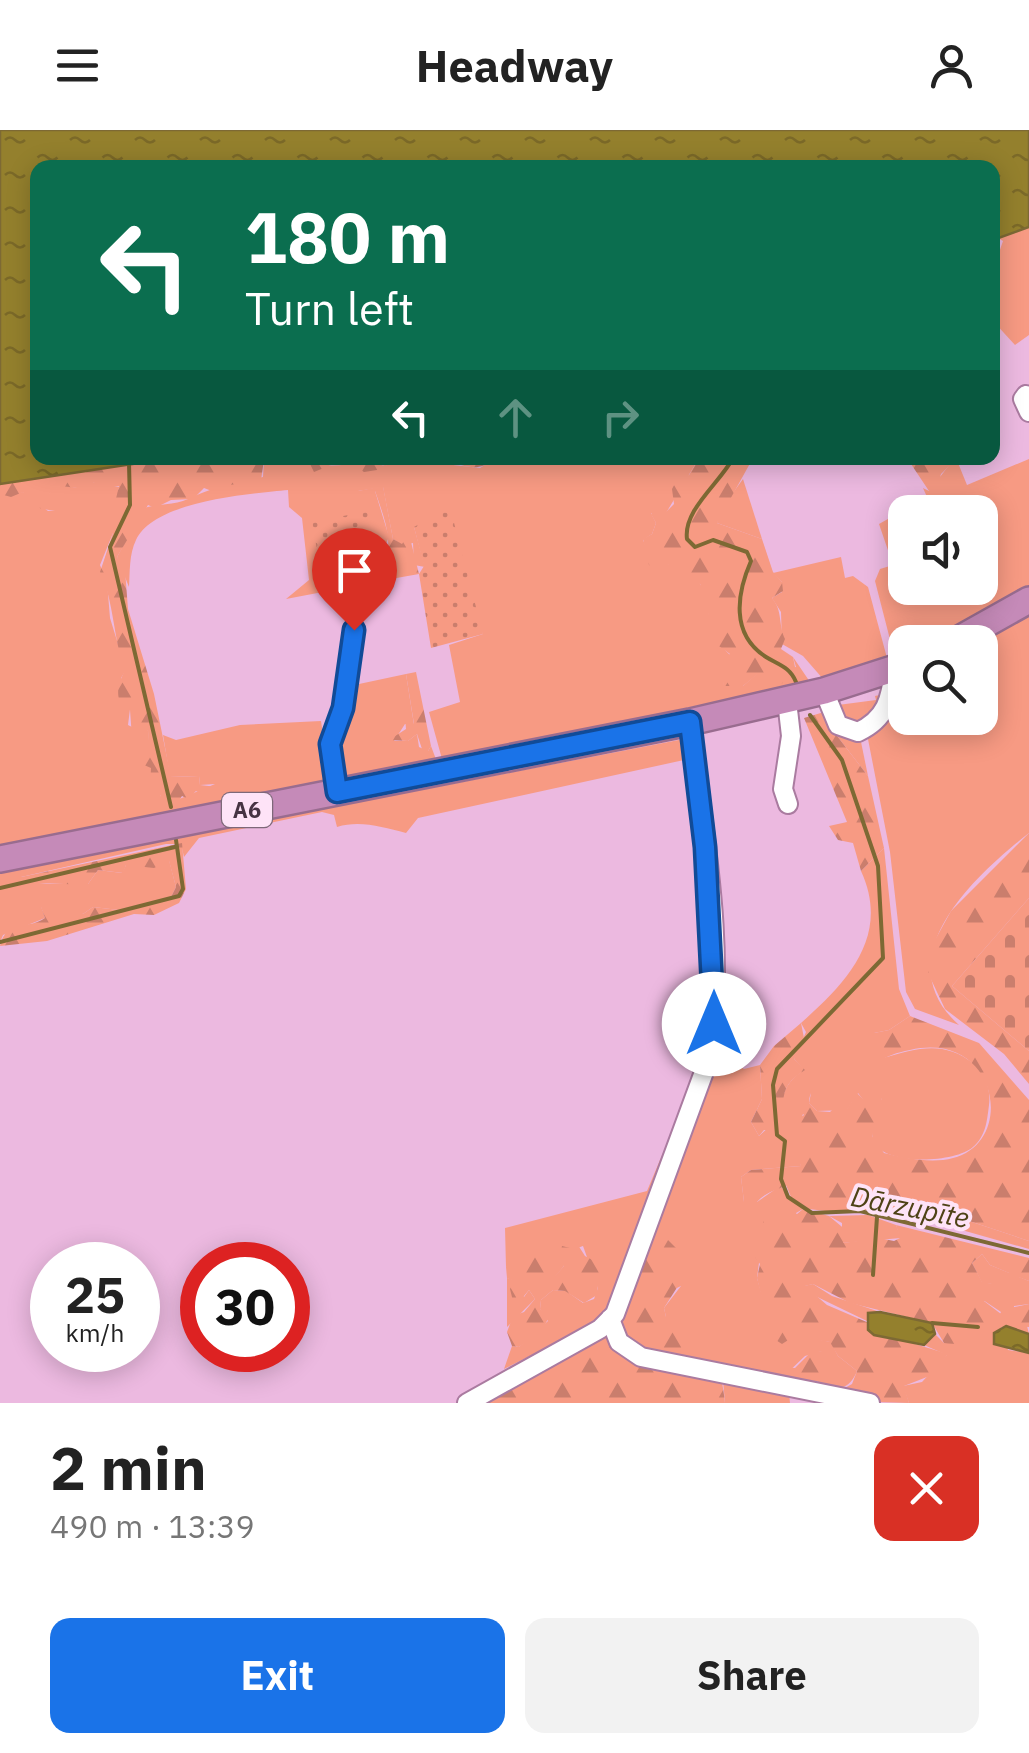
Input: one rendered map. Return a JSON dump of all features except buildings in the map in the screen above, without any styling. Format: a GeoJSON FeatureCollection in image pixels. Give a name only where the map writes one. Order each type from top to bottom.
{"type":"FeatureCollection","features":[{"type":"Feature","properties":{"kind":"highway"},"geometry":{"type":"LineString","coordinates":[[984,625],[1029,600]]}},
{"type":"Feature","properties":{"kind":"highway","name":"A6"},"geometry":{"type":"LineString","coordinates":[[0,859],[690,722],[824,691],[888,671]]}},
{"type":"Feature","properties":{"kind":"street"},"geometry":{"type":"LineString","coordinates":[[337,792],[330,744],[343,708],[354,630]]}},
{"type":"Feature","properties":{"kind":"street"},"geometry":{"type":"LineString","coordinates":[[824,691],[838,725],[858,732],[878,719],[888,704]]}},
{"type":"Feature","properties":{"kind":"street"},"geometry":{"type":"LineString","coordinates":[[787,700],[791,736],[783,788],[788,804]]}},
{"type":"Feature","properties":{"kind":"street"},"geometry":{"type":"LineString","coordinates":[[467,1403],[600,1329],[610,1319],[625,1289],[708,1061],[714,1024],[705,847],[690,722]]}},
{"type":"Feature","properties":{"kind":"street"},"geometry":{"type":"LineString","coordinates":[[610,1319],[618,1342],[641,1357],[870,1403]]}},
{"type":"Feature","properties":{"kind":"green space"},"geometry":{"type":"Polygon","coordinates":[[[1029,227],[1029,335],[1015,345],[1000,329],[1000,237],[1029,227]]]}},
{"type":"Feature","properties":{"kind":"green space"},"geometry":{"type":"Polygon","coordinates":[[[1029,459],[1029,590],[965,625],[888,625],[888,632],[875,581],[880,569],[888,567],[888,605],[998,605],[998,495],[926,495],[923,488],[929,491],[949,465],[959,465],[967,485],[1029,459]]]}},
{"type":"Feature","properties":{"kind":"green space"},"geometry":{"type":"Polygon","coordinates":[[[126,465],[263,465],[261,480],[230,485],[217,493],[204,488],[193,499],[171,500],[155,508],[148,505],[117,557],[125,570],[128,609],[154,694],[171,777],[199,776],[200,785],[217,787],[204,795],[196,791],[188,799],[182,796],[175,807],[159,811],[156,799],[161,796],[150,789],[151,768],[144,765],[149,757],[148,730],[140,740],[132,738],[130,710],[119,698],[125,670],[100,572],[113,533],[108,512],[114,507],[119,486],[100,488],[94,482],[82,495],[77,488],[61,486],[49,494],[59,503],[55,510],[50,510],[31,504],[23,492],[11,497],[0,494],[0,484],[126,465]]]}},
{"type":"Feature","properties":{"kind":"green space"},"geometry":{"type":"Polygon","coordinates":[[[264,465],[695,465],[666,513],[651,513],[656,523],[652,534],[643,540],[651,558],[684,571],[704,591],[715,636],[730,655],[723,686],[743,686],[758,673],[796,667],[793,657],[810,682],[442,759],[429,712],[460,702],[449,645],[483,634],[414,527],[425,567],[414,565],[413,543],[402,545],[393,539],[383,487],[358,491],[375,491],[389,537],[386,544],[391,579],[286,599],[309,580],[302,518],[289,507],[288,490],[204,502],[162,516],[136,540],[129,587],[117,557],[144,508],[183,501],[215,488],[263,477],[264,465]]]}},
{"type":"Feature","properties":{"kind":"green space"},"geometry":{"type":"Polygon","coordinates":[[[310,465],[331,465],[314,472],[310,465]]]}},
{"type":"Feature","properties":{"kind":"green space"},"geometry":{"type":"Polygon","coordinates":[[[340,465],[380,465],[377,470],[364,472],[357,467],[351,471],[340,465]]]}},
{"type":"Feature","properties":{"kind":"green space"},"geometry":{"type":"Polygon","coordinates":[[[695,465],[749,465],[717,523],[762,539],[773,572],[782,582],[783,591],[772,598],[785,639],[781,649],[793,657],[797,677],[778,685],[767,674],[759,673],[743,686],[723,686],[724,658],[730,654],[709,639],[709,615],[696,594],[701,585],[667,564],[663,570],[649,565],[643,539],[652,534],[656,523],[651,514],[656,508],[666,512],[674,504],[672,489],[678,478],[689,475],[695,465]]]}},
{"type":"Feature","properties":{"kind":"green space"},"geometry":{"type":"Polygon","coordinates":[[[912,465],[950,465],[941,474],[937,489],[929,491],[912,465]]]}},
{"type":"Feature","properties":{"kind":"green space"},"geometry":{"type":"Polygon","coordinates":[[[743,479],[762,539],[717,523],[719,512],[743,479]]]}},
{"type":"Feature","properties":{"kind":"green space"},"geometry":{"type":"Polygon","coordinates":[[[94,482],[119,487],[113,533],[100,565],[107,582],[110,618],[126,670],[121,678],[130,709],[128,725],[142,732],[148,730],[152,772],[161,797],[177,800],[215,784],[200,785],[199,776],[170,777],[163,735],[176,740],[240,725],[321,721],[330,781],[0,849],[0,494],[23,492],[48,511],[55,510],[48,494],[61,485],[78,488],[94,482]]]}},
{"type":"Feature","properties":{"kind":"green space"},"geometry":{"type":"Polygon","coordinates":[[[383,486],[393,539],[402,544],[409,534],[419,574],[391,579],[387,533],[375,491],[358,491],[383,486]]]}},
{"type":"Feature","properties":{"kind":"green space"},"geometry":{"type":"Polygon","coordinates":[[[369,511],[379,565],[322,577],[312,522],[369,511]]]}},
{"type":"Feature","properties":{"kind":"green space"},"geometry":{"type":"Polygon","coordinates":[[[442,511],[452,515],[483,634],[431,648],[419,574],[424,566],[414,527],[442,511]]]}},
{"type":"Feature","properties":{"kind":"green space"},"geometry":{"type":"Polygon","coordinates":[[[888,519],[888,550],[879,524],[888,519]]]}},
{"type":"Feature","properties":{"kind":"green space"},"geometry":{"type":"Polygon","coordinates":[[[841,557],[845,578],[853,576],[868,587],[887,658],[824,680],[803,656],[782,644],[781,612],[772,598],[782,592],[782,582],[773,573],[841,557]]]}},
{"type":"Feature","properties":{"kind":"green space"},"geometry":{"type":"Polygon","coordinates":[[[1029,614],[1029,833],[963,896],[945,921],[934,947],[931,973],[938,1000],[959,1025],[915,1009],[906,992],[890,852],[867,734],[888,708],[888,735],[998,735],[998,634],[1029,614]]]}},
{"type":"Feature","properties":{"kind":"green space"},"geometry":{"type":"Polygon","coordinates":[[[416,672],[431,746],[423,752],[417,734],[408,741],[389,740],[406,729],[405,717],[414,724],[406,674],[416,672]]]}},
{"type":"Feature","properties":{"kind":"green space"},"geometry":{"type":"Polygon","coordinates":[[[406,674],[414,725],[405,724],[394,741],[408,741],[417,734],[419,747],[428,751],[431,746],[437,762],[341,779],[337,737],[344,733],[343,724],[359,684],[406,674]]]}},
{"type":"Feature","properties":{"kind":"green space"},"geometry":{"type":"Polygon","coordinates":[[[884,694],[877,714],[849,728],[838,705],[876,700],[875,696],[884,694]]]}},
{"type":"Feature","properties":{"kind":"green space"},"geometry":{"type":"Polygon","coordinates":[[[824,712],[834,732],[868,776],[884,848],[861,871],[853,843],[838,840],[829,826],[847,822],[804,718],[824,712]]]}},
{"type":"Feature","properties":{"kind":"green space"},"geometry":{"type":"Polygon","coordinates":[[[834,732],[860,737],[868,776],[834,732]]]}},
{"type":"Feature","properties":{"kind":"green space"},"geometry":{"type":"Polygon","coordinates":[[[684,739],[690,770],[684,760],[418,818],[406,833],[363,824],[337,827],[334,815],[322,812],[199,838],[184,857],[181,844],[166,844],[21,877],[33,884],[88,884],[98,870],[122,873],[126,865],[169,860],[176,887],[171,897],[119,910],[93,907],[83,914],[48,904],[41,906],[45,918],[3,935],[0,942],[0,868],[333,800],[343,805],[684,739]]]}},
{"type":"Feature","properties":{"kind":"green space"},"geometry":{"type":"Polygon","coordinates":[[[1029,833],[1029,898],[952,986],[1029,1051],[1029,1084],[1004,1054],[945,1009],[928,973],[929,951],[951,911],[1029,833]]]}},
{"type":"Feature","properties":{"kind":"green space"},"geometry":{"type":"Polygon","coordinates":[[[182,843],[186,889],[179,903],[154,915],[134,914],[47,941],[0,946],[12,928],[45,918],[41,907],[31,908],[38,902],[71,904],[83,914],[93,907],[119,910],[171,897],[176,887],[169,861],[154,868],[126,865],[123,873],[98,870],[88,884],[45,884],[21,889],[12,882],[182,843]]]}},
{"type":"Feature","properties":{"kind":"green space"},"geometry":{"type":"Polygon","coordinates":[[[884,848],[899,989],[910,1016],[889,1030],[874,1033],[883,1058],[929,1048],[963,1056],[982,1073],[988,1089],[985,1128],[977,1143],[964,1152],[937,1159],[905,1158],[881,1150],[872,1137],[882,1098],[864,1101],[858,1093],[847,1110],[817,1111],[809,1103],[811,1093],[795,1135],[801,1166],[751,1170],[741,1177],[744,1202],[757,1202],[780,1186],[803,1209],[763,1232],[757,1278],[772,1331],[831,1342],[838,1356],[857,1371],[846,1385],[817,1389],[822,1351],[805,1356],[783,1377],[720,1371],[666,1317],[664,1308],[681,1286],[624,1313],[717,1051],[744,1069],[760,1065],[762,1099],[751,1122],[759,1136],[781,1116],[786,1089],[804,1070],[794,1059],[806,1032],[801,1023],[834,991],[860,956],[871,916],[861,871],[884,848]]]}},
{"type":"Feature","properties":{"kind":"green space"},"geometry":{"type":"Polygon","coordinates":[[[1029,898],[1029,1051],[952,986],[1029,898]]]}},
{"type":"Feature","properties":{"kind":"green space"},"geometry":{"type":"Polygon","coordinates":[[[910,1016],[979,1043],[1029,1100],[1029,1241],[924,1206],[917,1210],[889,1201],[884,1193],[841,1213],[831,1208],[801,1175],[757,1202],[744,1202],[741,1177],[751,1170],[801,1166],[791,1143],[795,1135],[788,1125],[804,1115],[796,1106],[798,1095],[810,1090],[809,1103],[817,1111],[830,1112],[837,1105],[847,1109],[857,1093],[864,1100],[870,1092],[879,1092],[882,1098],[872,1136],[884,1153],[936,1160],[953,1158],[973,1148],[986,1132],[991,1112],[988,1091],[979,1071],[963,1056],[940,1048],[905,1051],[877,1063],[872,1058],[874,1052],[868,1044],[874,1033],[889,1030],[910,1016]]]}},
{"type":"Feature","properties":{"kind":"green space"},"geometry":{"type":"Polygon","coordinates":[[[801,1023],[805,1043],[794,1059],[805,1070],[786,1089],[785,1116],[777,1121],[777,1131],[764,1130],[759,1136],[751,1122],[762,1099],[760,1065],[774,1046],[801,1023]]]}},
{"type":"Feature","properties":{"kind":"green space"},"geometry":{"type":"Polygon","coordinates":[[[683,1105],[611,1304],[589,1326],[504,1369],[512,1346],[519,1347],[548,1321],[540,1309],[541,1300],[553,1290],[566,1291],[583,1303],[594,1299],[598,1288],[583,1246],[561,1254],[564,1266],[554,1278],[515,1264],[506,1267],[505,1228],[647,1191],[683,1105]]]}},
{"type":"Feature","properties":{"kind":"green space"},"geometry":{"type":"Polygon","coordinates":[[[801,1174],[826,1199],[885,1193],[917,1210],[924,1206],[1029,1241],[1029,1249],[930,1221],[859,1209],[841,1213],[809,1209],[791,1197],[786,1185],[801,1174]]]}},
{"type":"Feature","properties":{"kind":"green space"},"geometry":{"type":"Polygon","coordinates":[[[780,1201],[797,1214],[803,1209],[829,1216],[847,1231],[843,1243],[879,1238],[894,1241],[900,1238],[896,1225],[1029,1258],[1029,1281],[1018,1277],[1012,1281],[1009,1273],[990,1265],[982,1254],[972,1263],[982,1282],[993,1284],[990,1298],[984,1301],[1005,1317],[967,1344],[944,1343],[932,1323],[850,1303],[813,1284],[805,1286],[827,1305],[869,1323],[869,1330],[948,1354],[932,1375],[904,1386],[909,1403],[878,1402],[843,1389],[852,1384],[857,1371],[838,1356],[830,1342],[793,1337],[782,1344],[771,1337],[757,1278],[760,1264],[752,1253],[753,1237],[763,1232],[763,1212],[780,1201]]]}},
{"type":"Feature","properties":{"kind":"green space"},"geometry":{"type":"Polygon","coordinates":[[[868,1215],[896,1225],[901,1238],[842,1243],[842,1223],[829,1216],[868,1215]]]}},
{"type":"Feature","properties":{"kind":"green space"},"geometry":{"type":"Polygon","coordinates":[[[662,1234],[692,1264],[664,1308],[666,1317],[683,1316],[707,1345],[718,1366],[725,1403],[478,1403],[624,1313],[649,1250],[662,1234]]]}},
{"type":"Feature","properties":{"kind":"green space"},"geometry":{"type":"Polygon","coordinates":[[[578,1245],[585,1256],[600,1264],[597,1295],[584,1303],[565,1291],[553,1290],[541,1300],[540,1309],[549,1317],[541,1332],[519,1347],[512,1346],[507,1332],[513,1316],[524,1312],[535,1299],[529,1290],[519,1302],[513,1301],[510,1289],[514,1281],[507,1278],[506,1267],[520,1254],[532,1253],[547,1263],[544,1273],[554,1277],[564,1266],[559,1260],[562,1246],[574,1249],[578,1245]]]}},
{"type":"Feature","properties":{"kind":"green space"},"geometry":{"type":"Polygon","coordinates":[[[982,1254],[990,1265],[1029,1281],[1029,1304],[1014,1306],[1013,1326],[1027,1326],[1029,1334],[1001,1327],[1008,1350],[1029,1353],[1029,1403],[909,1403],[903,1386],[922,1382],[947,1355],[924,1345],[935,1334],[944,1343],[969,1336],[991,1326],[1001,1312],[983,1300],[992,1284],[982,1283],[972,1263],[982,1254]]]}},
{"type":"Feature","properties":{"kind":"green space"},"geometry":{"type":"Polygon","coordinates":[[[507,1278],[514,1280],[524,1297],[529,1290],[535,1299],[507,1327],[507,1278]]]}},
{"type":"Feature","properties":{"kind":"green space"},"geometry":{"type":"Polygon","coordinates":[[[813,1284],[832,1296],[880,1312],[869,1314],[869,1322],[809,1293],[804,1286],[813,1284]]]}},
{"type":"Feature","properties":{"kind":"green space"},"geometry":{"type":"Polygon","coordinates":[[[1029,1304],[1029,1327],[1013,1326],[1007,1318],[1010,1308],[1029,1304]]]}},
{"type":"Feature","properties":{"kind":"green space"},"geometry":{"type":"Polygon","coordinates":[[[811,1352],[833,1356],[837,1365],[830,1383],[783,1377],[785,1367],[795,1368],[811,1352]]]}},
{"type":"Feature","properties":{"kind":"green space"},"geometry":{"type":"Polygon","coordinates":[[[723,1380],[789,1393],[790,1403],[725,1403],[723,1380]]]}},
{"type":"Feature","properties":{"kind":"water"},"geometry":{"type":"Polygon","coordinates":[[[0,130],[1029,130],[1029,227],[1000,237],[1000,160],[30,160],[30,465],[126,465],[0,484],[0,130]]]}},
{"type":"Feature","properties":{"kind":"water"},"geometry":{"type":"Polygon","coordinates":[[[868,1313],[932,1323],[935,1334],[924,1345],[874,1335],[868,1330],[868,1313]]]}},
{"type":"Feature","properties":{"kind":"water"},"geometry":{"type":"Polygon","coordinates":[[[1006,1326],[1029,1334],[1029,1353],[994,1344],[994,1333],[1006,1326]]]}},
{"type":"Feature","properties":{"kind":"waterway"},"geometry":{"type":"LineString","coordinates":[[129,465],[130,505],[110,547],[171,807]]}},
{"type":"Feature","properties":{"kind":"waterway","name":"Dārzupīte"},"geometry":{"type":"LineString","coordinates":[[728,465],[696,507],[687,539],[695,547],[713,540],[747,552],[751,561],[740,599],[746,637],[796,682]]}},
{"type":"Feature","properties":{"kind":"waterway","name":"Dārzupīte"},"geometry":{"type":"LineString","coordinates":[[810,715],[842,760],[878,866],[883,958],[777,1069],[773,1085],[777,1135],[785,1141],[781,1179],[788,1197],[812,1213],[860,1211],[1029,1253]]}},
{"type":"Feature","properties":{"kind":"waterway"},"geometry":{"type":"LineString","coordinates":[[0,942],[179,896],[183,889],[176,840]]}},
{"type":"Feature","properties":{"kind":"waterway"},"geometry":{"type":"LineString","coordinates":[[0,888],[175,847]]}},
{"type":"Feature","properties":{"kind":"waterway"},"geometry":{"type":"LineString","coordinates":[[873,1275],[877,1217]]}},
{"type":"Feature","properties":{"kind":"waterway"},"geometry":{"type":"LineString","coordinates":[[932,1323],[978,1327]]}},
{"type":"Feature","properties":{"kind":"route"},"geometry":{"type":"LineString","coordinates":[[354,630],[343,708],[330,744],[337,792],[690,722],[705,847],[714,1024]]}}]}
